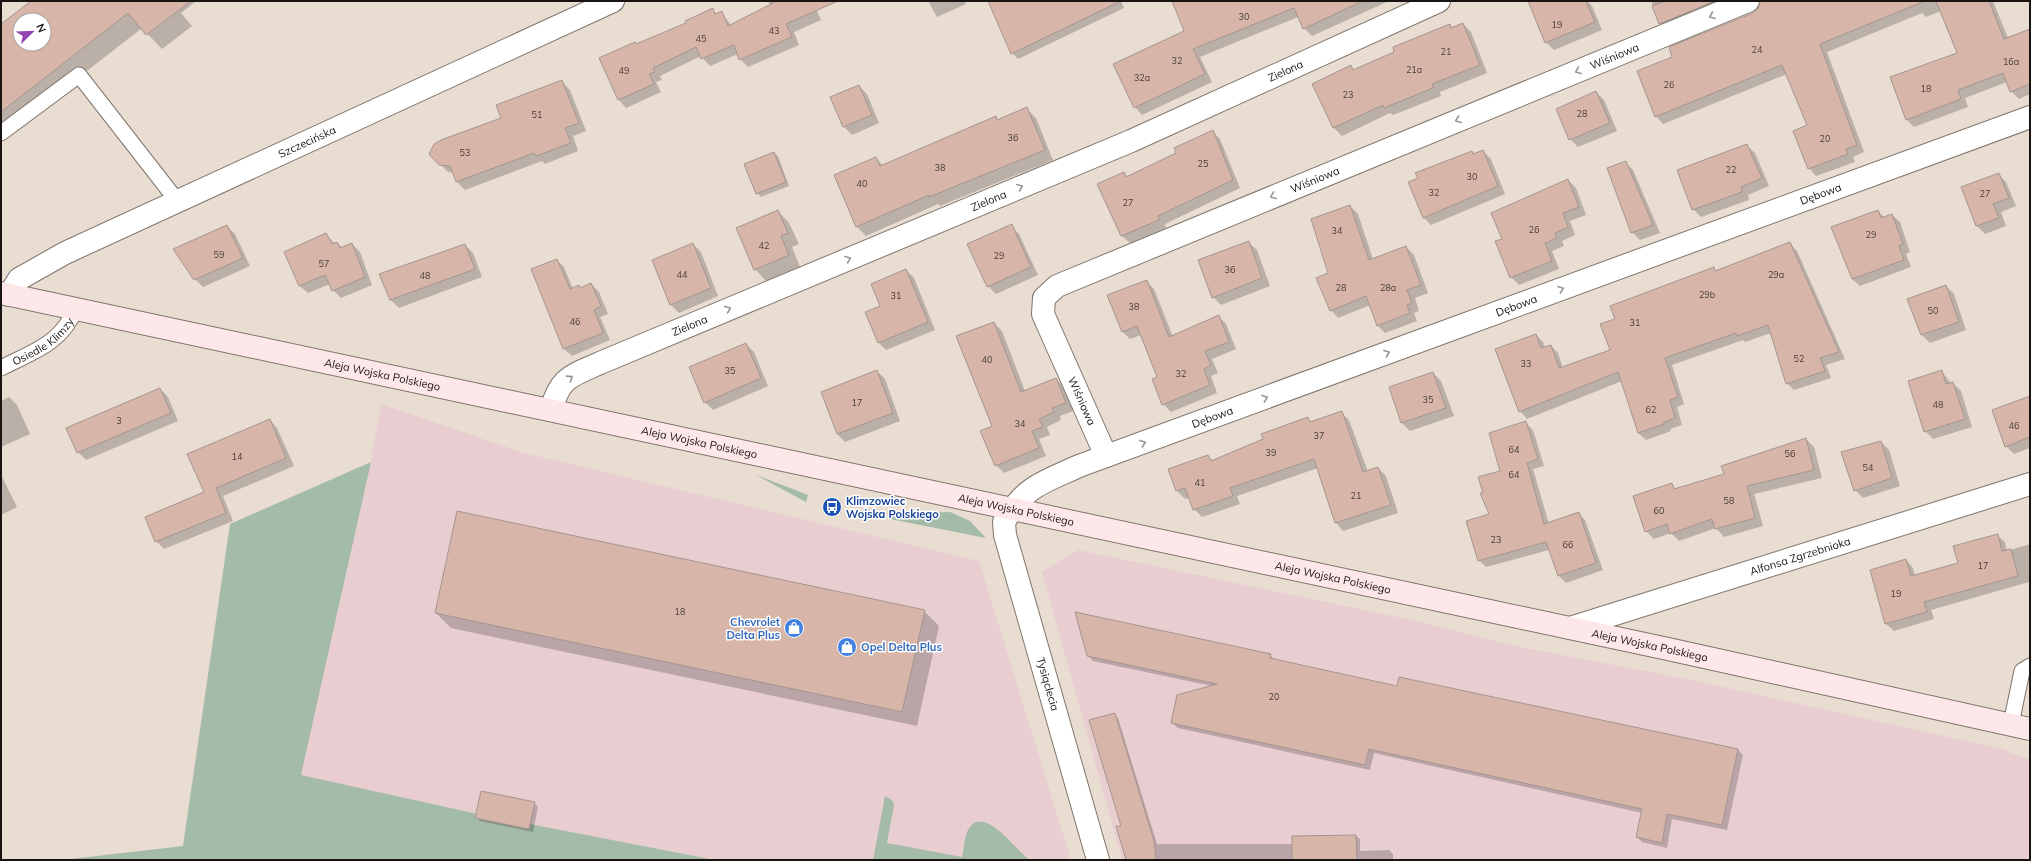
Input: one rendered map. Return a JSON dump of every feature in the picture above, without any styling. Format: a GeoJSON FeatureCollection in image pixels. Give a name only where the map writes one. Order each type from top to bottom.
{"type":"FeatureCollection","features":[{"type":"Feature","properties":{"kind":"main road","name":"Aleja Wojska Polskiego"},"geometry":{"type":"LineString","coordinates":[[5,294],[1570,628],[2020,727]]}},
{"type":"Feature","properties":{"kind":"street","name":"Szczecińska"},"geometry":{"type":"LineString","coordinates":[[5,294],[19,279],[46,263],[613,1]]}},
{"type":"Feature","properties":{"kind":"street","name":"Zielona"},"geometry":{"type":"LineString","coordinates":[[551,410],[555,394],[566,380],[600,363],[1131,141],[1439,1]]}},
{"type":"Feature","properties":{"kind":"street","name":"Wiśniowa"},"geometry":{"type":"LineString","coordinates":[[1106,456],[1043,314],[1044,298],[1057,286],[1748,1]]}},
{"type":"Feature","properties":{"kind":"street","name":"Dębowa"},"geometry":{"type":"LineString","coordinates":[[1012,509],[1032,488],[1079,466],[2030,117]]}},
{"type":"Feature","properties":{"kind":"street","name":"Alfonsa Zgrzebnioka"},"geometry":{"type":"LineString","coordinates":[[1570,628],[2030,484]]}},
{"type":"Feature","properties":{"kind":"street","name":"Tysiąclecia"},"geometry":{"type":"LineString","coordinates":[[1012,509],[1004,522],[1005,534],[1098,860]]}},
{"type":"Feature","properties":{"kind":"lane"},"geometry":{"type":"LineString","coordinates":[[1,133],[79,75],[178,202]]}},
{"type":"Feature","properties":{"kind":"lane","name":"Osiedle Klimzy"},"geometry":{"type":"LineString","coordinates":[[1,368],[54,339],[70,323],[76,308]]}},
{"type":"Feature","properties":{"kind":"lane"},"geometry":{"type":"LineString","coordinates":[[2020,727],[2022,671],[2030,666]]}},
{"type":"Feature","properties":{"kind":"shaded area"},"geometry":{"type":"Polygon","coordinates":[[[381,404],[524,453],[979,561],[1071,860],[715,860],[478,814],[301,775],[373,450],[381,404]]]}},
{"type":"Feature","properties":{"kind":"shaded area"},"geometry":{"type":"Polygon","coordinates":[[[1078,550],[1412,620],[1510,645],[1687,679],[2007,750],[2007,752],[2030,759],[2030,860],[1122,860],[1042,572],[1078,550]]]}},
{"type":"Feature","properties":{"kind":"green space"},"geometry":{"type":"Polygon","coordinates":[[[371,462],[301,775],[478,814],[715,860],[62,860],[183,846],[230,524],[371,462]]]}},
{"type":"Feature","properties":{"kind":"green space"},"geometry":{"type":"Polygon","coordinates":[[[756,475],[808,495],[806,502],[756,475]]]}},
{"type":"Feature","properties":{"kind":"green space"},"geometry":{"type":"Polygon","coordinates":[[[950,512],[970,521],[986,538],[890,519],[891,513],[950,512]]]}},
{"type":"Feature","properties":{"kind":"green space"},"geometry":{"type":"Polygon","coordinates":[[[885,796],[893,801],[894,805],[887,843],[962,857],[967,832],[973,824],[981,821],[998,830],[1029,860],[873,860],[885,796]]]}},
{"type":"Feature","properties":{"kind":"building"},"geometry":{"type":"Polygon","coordinates":[[[31,1],[191,1],[146,35],[128,13],[1,112],[1,24],[12,16],[12,52],[52,52],[52,12],[17,12],[31,1]]]}},
{"type":"Feature","properties":{"kind":"building"},"geometry":{"type":"Polygon","coordinates":[[[777,1],[838,1],[786,24],[792,37],[739,60],[734,45],[701,59],[696,47],[653,68],[655,72],[649,74],[654,84],[618,100],[599,58],[635,42],[636,44],[686,23],[685,21],[713,8],[715,14],[722,11],[728,26],[777,1]]]}},
{"type":"Feature","properties":{"kind":"building"},"geometry":{"type":"Polygon","coordinates":[[[988,1],[1121,1],[1011,54],[988,1]]]}},
{"type":"Feature","properties":{"kind":"building"},"geometry":{"type":"Polygon","coordinates":[[[1172,1],[1363,1],[1303,29],[1294,8],[1193,49],[1205,74],[1134,108],[1113,64],[1184,31],[1172,1]]]}},
{"type":"Feature","properties":{"kind":"building"},"geometry":{"type":"Polygon","coordinates":[[[1528,1],[1586,1],[1595,22],[1545,43],[1528,1]]]}},
{"type":"Feature","properties":{"kind":"building"},"geometry":{"type":"Polygon","coordinates":[[[1665,1],[1715,1],[1659,24],[1652,6],[1665,1]]]}},
{"type":"Feature","properties":{"kind":"building"},"geometry":{"type":"Polygon","coordinates":[[[1760,1],[1925,1],[1820,44],[1857,145],[1846,149],[1848,154],[1808,169],[1793,131],[1807,125],[1782,65],[1655,117],[1637,71],[1672,57],[1669,47],[1753,13],[1758,8],[1760,1]]]}},
{"type":"Feature","properties":{"kind":"building"},"geometry":{"type":"Polygon","coordinates":[[[1936,1],[1989,1],[2004,39],[2030,29],[2030,84],[2010,92],[2003,73],[1958,90],[1961,99],[1906,120],[1890,77],[1957,53],[1936,1]]]}},
{"type":"Feature","properties":{"kind":"building"},"geometry":{"type":"Polygon","coordinates":[[[1463,23],[1480,65],[1432,84],[1433,88],[1384,108],[1383,105],[1333,128],[1312,84],[1351,65],[1353,70],[1394,52],[1393,47],[1450,24],[1451,28],[1463,23]]]}},
{"type":"Feature","properties":{"kind":"building"},"geometry":{"type":"Polygon","coordinates":[[[562,80],[579,123],[565,128],[571,143],[536,156],[534,153],[456,182],[450,166],[439,165],[429,154],[434,144],[441,140],[501,118],[496,105],[562,80]]]}},
{"type":"Feature","properties":{"kind":"building"},"geometry":{"type":"Polygon","coordinates":[[[859,85],[872,115],[843,127],[830,97],[859,85]]]}},
{"type":"Feature","properties":{"kind":"building"},"geometry":{"type":"Polygon","coordinates":[[[1596,91],[1610,123],[1569,140],[1556,109],[1596,91]]]}},
{"type":"Feature","properties":{"kind":"building"},"geometry":{"type":"Polygon","coordinates":[[[1027,107],[1045,150],[929,197],[929,195],[856,227],[834,175],[876,157],[880,166],[996,116],[997,120],[1027,107]]]}},
{"type":"Feature","properties":{"kind":"building"},"geometry":{"type":"Polygon","coordinates":[[[1213,130],[1233,180],[1158,216],[1159,220],[1121,236],[1097,184],[1124,172],[1126,177],[1176,153],[1174,148],[1213,130]]]}},
{"type":"Feature","properties":{"kind":"building"},"geometry":{"type":"Polygon","coordinates":[[[1747,144],[1762,178],[1741,187],[1742,192],[1692,210],[1677,170],[1747,144]]]}},
{"type":"Feature","properties":{"kind":"building"},"geometry":{"type":"Polygon","coordinates":[[[1483,150],[1498,186],[1423,218],[1408,182],[1418,178],[1415,173],[1472,151],[1473,154],[1483,150]]]}},
{"type":"Feature","properties":{"kind":"building"},"geometry":{"type":"Polygon","coordinates":[[[774,152],[786,182],[756,194],[744,164],[774,152]]]}},
{"type":"Feature","properties":{"kind":"building"},"geometry":{"type":"Polygon","coordinates":[[[1626,161],[1653,225],[1631,233],[1607,168],[1626,161]]]}},
{"type":"Feature","properties":{"kind":"building"},"geometry":{"type":"Polygon","coordinates":[[[1999,173],[2009,198],[1993,204],[1999,218],[1976,226],[1961,187],[1999,173]]]}},
{"type":"Feature","properties":{"kind":"building"},"geometry":{"type":"Polygon","coordinates":[[[1568,179],[1579,207],[1563,213],[1568,227],[1555,233],[1557,238],[1545,243],[1552,261],[1510,278],[1495,241],[1502,239],[1491,213],[1568,179]]]}},
{"type":"Feature","properties":{"kind":"building"},"geometry":{"type":"Polygon","coordinates":[[[1350,205],[1369,260],[1406,246],[1421,285],[1407,290],[1412,303],[1407,305],[1410,313],[1377,326],[1366,296],[1330,311],[1316,278],[1328,273],[1311,219],[1350,205]]]}},
{"type":"Feature","properties":{"kind":"building"},"geometry":{"type":"Polygon","coordinates":[[[778,210],[788,233],[781,236],[789,255],[754,270],[736,228],[778,210]]]}},
{"type":"Feature","properties":{"kind":"building"},"geometry":{"type":"Polygon","coordinates":[[[1878,210],[1881,218],[1892,214],[1903,244],[1899,246],[1904,260],[1852,279],[1831,227],[1878,210]]]}},
{"type":"Feature","properties":{"kind":"building"},"geometry":{"type":"Polygon","coordinates":[[[1012,224],[1031,267],[987,287],[967,244],[1012,224]]]}},
{"type":"Feature","properties":{"kind":"building"},"geometry":{"type":"Polygon","coordinates":[[[227,225],[243,258],[194,280],[173,249],[227,225]]]}},
{"type":"Feature","properties":{"kind":"building"},"geometry":{"type":"Polygon","coordinates":[[[326,233],[332,244],[337,242],[340,248],[352,243],[365,277],[332,291],[325,275],[299,286],[284,252],[326,233]]]}},
{"type":"Feature","properties":{"kind":"building"},"geometry":{"type":"Polygon","coordinates":[[[1249,241],[1262,278],[1212,298],[1198,260],[1249,241]]]}},
{"type":"Feature","properties":{"kind":"building"},"geometry":{"type":"Polygon","coordinates":[[[1790,242],[1839,352],[1820,358],[1825,371],[1786,384],[1768,325],[1737,336],[1736,333],[1665,358],[1678,397],[1670,400],[1675,418],[1664,422],[1664,424],[1638,433],[1618,372],[1519,412],[1495,349],[1536,334],[1541,348],[1551,345],[1559,368],[1610,350],[1600,324],[1615,319],[1610,306],[1714,267],[1715,271],[1790,242]]]}},
{"type":"Feature","properties":{"kind":"building"},"geometry":{"type":"Polygon","coordinates":[[[693,243],[711,288],[670,305],[652,260],[693,243]]]}},
{"type":"Feature","properties":{"kind":"building"},"geometry":{"type":"Polygon","coordinates":[[[465,244],[475,269],[390,300],[379,274],[465,244]]]}},
{"type":"Feature","properties":{"kind":"building"},"geometry":{"type":"Polygon","coordinates":[[[557,259],[570,289],[579,285],[580,288],[591,283],[601,306],[594,310],[603,333],[563,349],[531,269],[557,259]]]}},
{"type":"Feature","properties":{"kind":"building"},"geometry":{"type":"Polygon","coordinates":[[[906,269],[928,322],[878,343],[865,312],[880,306],[871,284],[906,269]]]}},
{"type":"Feature","properties":{"kind":"building"},"geometry":{"type":"Polygon","coordinates":[[[1147,280],[1169,337],[1219,315],[1229,342],[1205,351],[1211,365],[1204,369],[1210,385],[1162,405],[1152,379],[1157,377],[1137,326],[1122,332],[1107,295],[1147,280]]]}},
{"type":"Feature","properties":{"kind":"building"},"geometry":{"type":"Polygon","coordinates":[[[1946,285],[1959,322],[1921,335],[1907,299],[1946,285]]]}},
{"type":"Feature","properties":{"kind":"building"},"geometry":{"type":"Polygon","coordinates":[[[994,322],[1021,392],[1056,378],[1066,403],[1052,408],[1054,412],[1039,419],[1043,427],[1032,431],[1039,448],[995,466],[980,431],[992,426],[956,336],[994,322]]]}},
{"type":"Feature","properties":{"kind":"building"},"geometry":{"type":"Polygon","coordinates":[[[746,343],[761,378],[704,403],[689,367],[746,343]]]}},
{"type":"Feature","properties":{"kind":"building"},"geometry":{"type":"Polygon","coordinates":[[[877,370],[893,413],[837,434],[821,392],[877,370]]]}},
{"type":"Feature","properties":{"kind":"building"},"geometry":{"type":"Polygon","coordinates":[[[1942,370],[1946,384],[1953,382],[1965,419],[1924,432],[1908,381],[1942,370]]]}},
{"type":"Feature","properties":{"kind":"building"},"geometry":{"type":"Polygon","coordinates":[[[1433,372],[1446,408],[1401,423],[1389,387],[1433,372]]]}},
{"type":"Feature","properties":{"kind":"building"},"geometry":{"type":"Polygon","coordinates":[[[160,388],[171,413],[77,453],[66,428],[160,388]]]}},
{"type":"Feature","properties":{"kind":"building"},"geometry":{"type":"Polygon","coordinates":[[[2030,396],[2030,437],[2005,447],[1992,410],[2030,396]]]}},
{"type":"Feature","properties":{"kind":"building"},"geometry":{"type":"Polygon","coordinates":[[[1342,411],[1363,472],[1378,467],[1391,505],[1335,523],[1314,459],[1230,488],[1233,496],[1193,510],[1185,488],[1176,491],[1168,469],[1208,455],[1211,461],[1263,439],[1261,434],[1308,417],[1310,422],[1342,411]]]}},
{"type":"Feature","properties":{"kind":"building"},"geometry":{"type":"Polygon","coordinates":[[[270,419],[286,458],[216,488],[226,513],[155,542],[145,517],[204,492],[187,454],[270,419]]]}},
{"type":"Feature","properties":{"kind":"building"},"geometry":{"type":"Polygon","coordinates":[[[1526,421],[1538,459],[1527,463],[1544,524],[1579,512],[1596,563],[1558,576],[1546,542],[1478,561],[1466,521],[1489,514],[1480,493],[1483,493],[1478,477],[1500,471],[1489,433],[1526,421]]]}},
{"type":"Feature","properties":{"kind":"building"},"geometry":{"type":"Polygon","coordinates":[[[1806,438],[1814,470],[1747,486],[1755,518],[1715,529],[1712,519],[1670,534],[1667,524],[1645,532],[1633,496],[1672,483],[1674,489],[1724,474],[1721,466],[1806,438]]]}},
{"type":"Feature","properties":{"kind":"building"},"geometry":{"type":"Polygon","coordinates":[[[1881,441],[1892,478],[1854,491],[1841,452],[1881,441]]]}},
{"type":"Feature","properties":{"kind":"building"},"geometry":{"type":"Polygon","coordinates":[[[457,511],[925,610],[902,712],[435,613],[457,511]]]}},
{"type":"Feature","properties":{"kind":"building"},"geometry":{"type":"Polygon","coordinates":[[[1998,534],[2002,551],[2011,549],[2018,576],[1924,602],[1927,612],[1885,624],[1870,570],[1906,559],[1911,576],[1958,563],[1953,546],[1998,534]]]}},
{"type":"Feature","properties":{"kind":"building"},"geometry":{"type":"Polygon","coordinates":[[[1075,612],[1271,654],[1270,658],[1397,686],[1399,677],[1738,749],[1722,825],[1667,814],[1662,843],[1636,837],[1642,809],[1369,749],[1365,765],[1171,723],[1177,695],[1217,684],[1087,656],[1075,612]]]}},
{"type":"Feature","properties":{"kind":"building"},"geometry":{"type":"Polygon","coordinates":[[[1115,713],[1154,841],[1156,860],[1126,860],[1116,826],[1121,826],[1089,720],[1115,713]]]}},
{"type":"Feature","properties":{"kind":"building"},"geometry":{"type":"Polygon","coordinates":[[[481,791],[535,802],[529,829],[475,818],[481,791]]]}},
{"type":"Feature","properties":{"kind":"building"},"geometry":{"type":"Polygon","coordinates":[[[1356,835],[1357,860],[1292,860],[1292,836],[1356,835]]]}},
{"type":"Feature","properties":{"kind":"place","name":"Klimzowiec Wojska Polskiego"},"geometry":{"type":"Point","coordinates":[832,507]}},
{"type":"Feature","properties":{"kind":"place","name":"Chevrolet Delta Plus"},"geometry":{"type":"Point","coordinates":[794,628]}},
{"type":"Feature","properties":{"kind":"place","name":"Opel Delta Plus"},"geometry":{"type":"Point","coordinates":[847,647]}}]}
